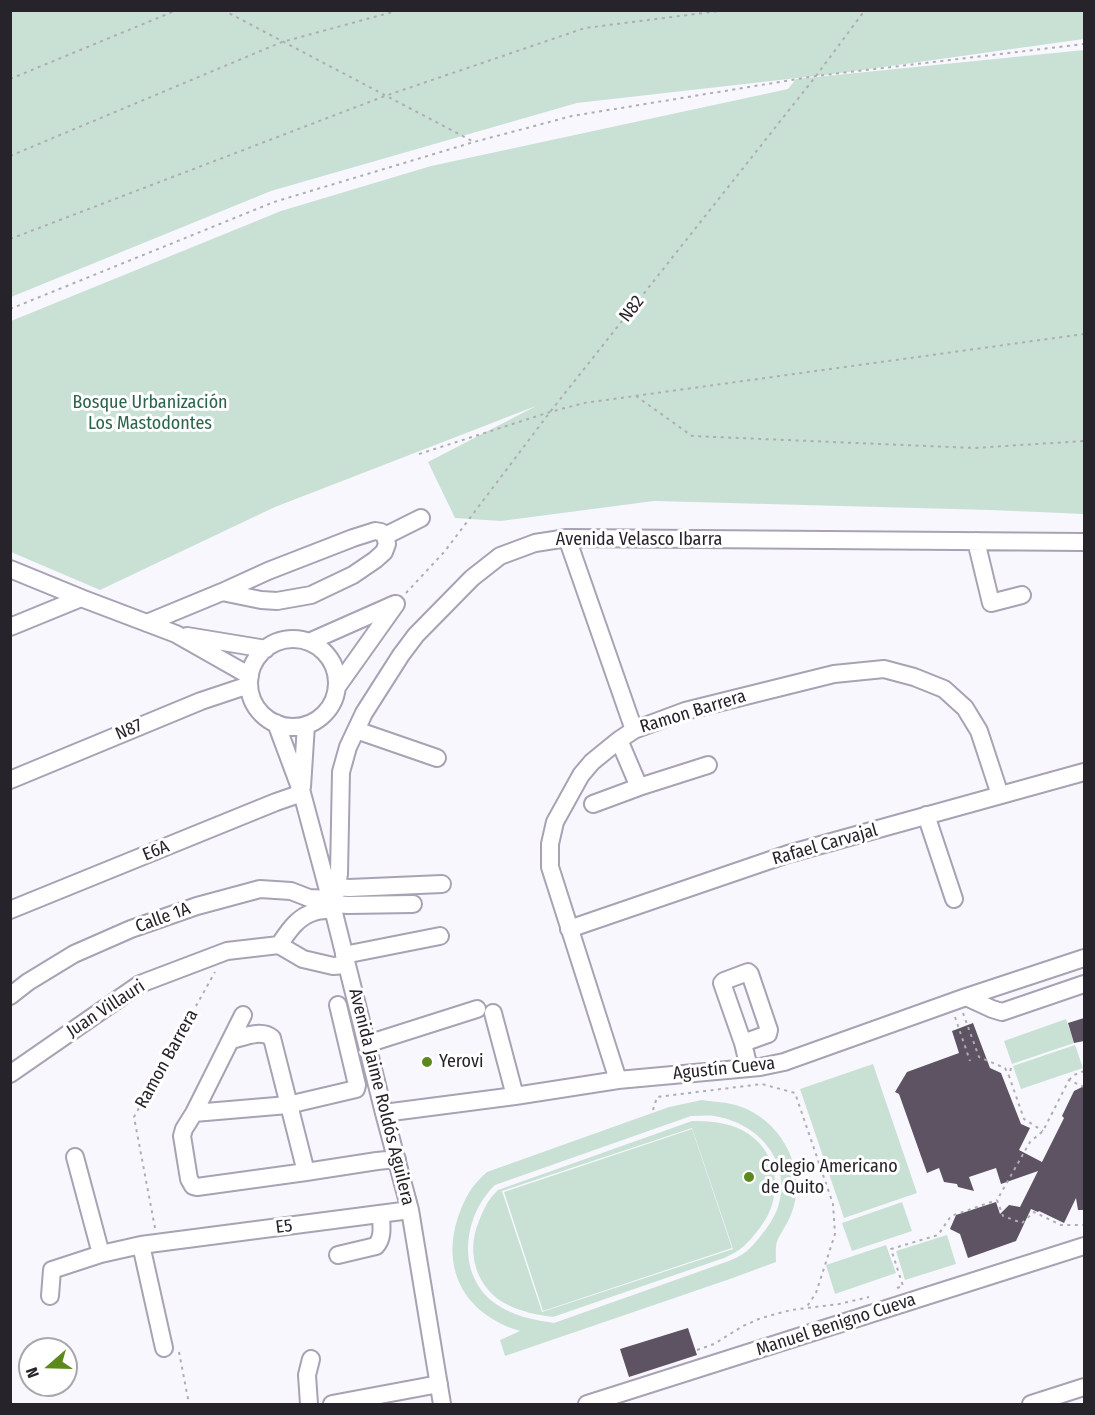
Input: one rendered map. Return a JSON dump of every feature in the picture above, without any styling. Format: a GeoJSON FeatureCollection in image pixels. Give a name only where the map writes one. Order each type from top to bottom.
{"type":"FeatureCollection","features":[{"type":"Feature","properties":{"kind":"street"},"geometry":{"type":"LineString","coordinates":[[385,536],[421,518]]}},
{"type":"Feature","properties":{"kind":"street"},"geometry":{"type":"LineString","coordinates":[[147,623],[268,571],[353,538],[375,531],[385,536],[387,544],[384,552],[375,560],[353,575],[311,595],[277,601],[222,592]]}},
{"type":"Feature","properties":{"kind":"street"},"geometry":{"type":"LineString","coordinates":[[567,538],[634,730]]}},
{"type":"Feature","properties":{"kind":"street","name":"Avenida Velasco Ibarra"},"geometry":{"type":"LineString","coordinates":[[334,900],[339,874],[340,772],[348,747],[364,713],[416,635],[472,578],[500,556],[535,543],[567,538],[1084,542]]}},
{"type":"Feature","properties":{"kind":"street"},"geometry":{"type":"LineString","coordinates":[[976,541],[991,603],[1022,595]]}},
{"type":"Feature","properties":{"kind":"street"},"geometry":{"type":"LineString","coordinates":[[10,569],[176,634],[266,649]]}},
{"type":"Feature","properties":{"kind":"street"},"geometry":{"type":"LineString","coordinates":[[10,627],[81,598]]}},
{"type":"Feature","properties":{"kind":"street"},"geometry":{"type":"LineString","coordinates":[[309,642],[396,604]]}},
{"type":"Feature","properties":{"kind":"street"},"geometry":{"type":"LineString","coordinates":[[337,687],[396,604]]}},
{"type":"Feature","properties":{"kind":"street"},"geometry":{"type":"LineString","coordinates":[[176,634],[250,681]]}},
{"type":"Feature","properties":{"kind":"street"},"geometry":{"type":"LineString","coordinates":[[298,639],[309,642],[327,655],[333,665],[337,687],[335,697],[324,714],[306,725],[286,726],[276,723],[257,708],[252,697],[250,681],[253,666],[258,656],[276,643],[298,639]]}},
{"type":"Feature","properties":{"kind":"street","name":"Ramon Barrera"},"geometry":{"type":"LineString","coordinates":[[618,1080],[550,867],[550,844],[555,822],[581,775],[592,762],[619,740],[634,730],[685,711],[834,674],[884,669],[945,689],[965,708],[979,731],[1000,795]]}},
{"type":"Feature","properties":{"kind":"street","name":"N87"},"geometry":{"type":"LineString","coordinates":[[10,780],[250,681]]}},
{"type":"Feature","properties":{"kind":"street","name":"Avenida Jaime Roldós Aguilera"},"geometry":{"type":"LineString","coordinates":[[276,723],[302,793],[334,900],[346,960],[410,1210],[442,1404]]}},
{"type":"Feature","properties":{"kind":"street","name":"Avenida Jaime Roldós Aguilera"},"geometry":{"type":"LineString","coordinates":[[302,793],[306,725]]}},
{"type":"Feature","properties":{"kind":"street"},"geometry":{"type":"LineString","coordinates":[[356,730],[437,758]]}},
{"type":"Feature","properties":{"kind":"street"},"geometry":{"type":"LineString","coordinates":[[619,740],[639,787]]}},
{"type":"Feature","properties":{"kind":"street"},"geometry":{"type":"LineString","coordinates":[[594,804],[708,765]]}},
{"type":"Feature","properties":{"kind":"street","name":"Rafael Carvajal"},"geometry":{"type":"LineString","coordinates":[[569,929],[788,854],[1084,772]]}},
{"type":"Feature","properties":{"kind":"street","name":"E6A"},"geometry":{"type":"LineString","coordinates":[[10,910],[302,793]]}},
{"type":"Feature","properties":{"kind":"street"},"geometry":{"type":"LineString","coordinates":[[926,815],[954,899]]}},
{"type":"Feature","properties":{"kind":"street"},"geometry":{"type":"LineString","coordinates":[[440,936],[346,960],[333,966],[303,959],[279,945],[302,918],[350,888],[442,884]]}},
{"type":"Feature","properties":{"kind":"street","name":"Calle 1A"},"geometry":{"type":"LineString","coordinates":[[10,996],[28,982],[74,954],[131,929],[197,906],[260,889],[291,891],[309,898],[334,900]]}},
{"type":"Feature","properties":{"kind":"street"},"geometry":{"type":"LineString","coordinates":[[334,900],[348,905],[413,904]]}},
{"type":"Feature","properties":{"kind":"street","name":"Juan Villauri"},"geometry":{"type":"LineString","coordinates":[[10,1074],[140,984],[227,951],[279,945]]}},
{"type":"Feature","properties":{"kind":"street","name":"Agustín Cueva"},"geometry":{"type":"LineString","coordinates":[[384,1113],[618,1080],[749,1068],[784,1062],[1084,958]]}},
{"type":"Feature","properties":{"kind":"street"},"geometry":{"type":"LineString","coordinates":[[958,1000],[1002,1012],[1084,984]]}},
{"type":"Feature","properties":{"kind":"street"},"geometry":{"type":"LineString","coordinates":[[194,1113],[288,1105],[356,1089],[357,1085],[338,1005]]}},
{"type":"Feature","properties":{"kind":"street"},"geometry":{"type":"LineString","coordinates":[[367,1044],[477,1009]]}},
{"type":"Feature","properties":{"kind":"street"},"geometry":{"type":"LineString","coordinates":[[494,1013],[515,1096]]}},
{"type":"Feature","properties":{"kind":"street"},"geometry":{"type":"LineString","coordinates":[[243,1015],[184,1129],[182,1136],[189,1179],[193,1186],[397,1159]]}},
{"type":"Feature","properties":{"kind":"street"},"geometry":{"type":"LineString","coordinates":[[232,1040],[263,1033],[272,1038],[306,1172]]}},
{"type":"Feature","properties":{"kind":"street"},"geometry":{"type":"LineString","coordinates":[[743,1043],[749,1068]]}},
{"type":"Feature","properties":{"kind":"street"},"geometry":{"type":"LineString","coordinates":[[75,1157],[101,1254]]}},
{"type":"Feature","properties":{"kind":"street","name":"E5"},"geometry":{"type":"LineString","coordinates":[[50,1296],[52,1270],[101,1254],[141,1245],[410,1210]]}},
{"type":"Feature","properties":{"kind":"street"},"geometry":{"type":"LineString","coordinates":[[338,1255],[376,1246],[381,1239],[381,1214]]}},
{"type":"Feature","properties":{"kind":"street"},"geometry":{"type":"LineString","coordinates":[[141,1245],[164,1348]]}},
{"type":"Feature","properties":{"kind":"street","name":"Manuel Benigno Cueva"},"geometry":{"type":"LineString","coordinates":[[587,1404],[622,1399],[1084,1246]]}},
{"type":"Feature","properties":{"kind":"street"},"geometry":{"type":"LineString","coordinates":[[309,1404],[307,1376],[311,1359]]}},
{"type":"Feature","properties":{"kind":"street"},"geometry":{"type":"LineString","coordinates":[[332,1404],[439,1384]]}},
{"type":"Feature","properties":{"kind":"street"},"geometry":{"type":"LineString","coordinates":[[1031,1404],[1084,1387]]}},
{"type":"Feature","properties":{"kind":"path"},"geometry":{"type":"LineString","coordinates":[[10,79],[177,10]]}},
{"type":"Feature","properties":{"kind":"path"},"geometry":{"type":"LineString","coordinates":[[223,10],[474,142]]}},
{"type":"Feature","properties":{"kind":"path"},"geometry":{"type":"LineString","coordinates":[[10,156],[282,42],[400,10]]}},
{"type":"Feature","properties":{"kind":"path"},"geometry":{"type":"LineString","coordinates":[[10,239],[385,96],[585,28],[727,10]]}},
{"type":"Feature","properties":{"kind":"path","name":"N82"},"geometry":{"type":"LineString","coordinates":[[396,604],[445,551],[550,412],[816,76],[865,10]]}},
{"type":"Feature","properties":{"kind":"path"},"geometry":{"type":"LineString","coordinates":[[10,309],[274,202],[474,142],[572,116],[816,76],[1084,44]]}},
{"type":"Feature","properties":{"kind":"path"},"geometry":{"type":"LineString","coordinates":[[420,454],[584,403],[1084,334]]}},
{"type":"Feature","properties":{"kind":"path"},"geometry":{"type":"LineString","coordinates":[[636,396],[692,436],[974,448],[1084,441]]}},
{"type":"Feature","properties":{"kind":"path","name":"Ramon Barrera"},"geometry":{"type":"LineString","coordinates":[[158,1243],[134,1117],[215,972]]}},
{"type":"Feature","properties":{"kind":"path"},"geometry":{"type":"LineString","coordinates":[[958,1000],[970,1061]]}},
{"type":"Feature","properties":{"kind":"path"},"geometry":{"type":"LineString","coordinates":[[958,1000],[979,1057],[1005,1068],[1024,1119],[1043,1131]]}},
{"type":"Feature","properties":{"kind":"path"},"geometry":{"type":"LineString","coordinates":[[1009,1076],[1011,1068]]}},
{"type":"Feature","properties":{"kind":"path"},"geometry":{"type":"LineString","coordinates":[[893,1290],[903,1286],[891,1249],[938,1235],[951,1216],[997,1200],[1030,1142],[1043,1131],[1069,1080],[1084,1071]]}},
{"type":"Feature","properties":{"kind":"path"},"geometry":{"type":"LineString","coordinates":[[1069,1080],[1084,1087]]}},
{"type":"Feature","properties":{"kind":"path"},"geometry":{"type":"LineString","coordinates":[[653,1110],[657,1097],[762,1084],[795,1093],[833,1204],[835,1234],[816,1293],[806,1308]]}},
{"type":"Feature","properties":{"kind":"path"},"geometry":{"type":"LineString","coordinates":[[997,1200],[1003,1216],[1022,1223],[1034,1212],[1061,1225],[1084,1225]]}},
{"type":"Feature","properties":{"kind":"path"},"geometry":{"type":"LineString","coordinates":[[698,1350],[714,1344],[761,1318],[791,1310],[872,1297]]}},
{"type":"Feature","properties":{"kind":"green space"},"geometry":{"type":"Polygon","coordinates":[[[11,10],[1084,10],[1084,39],[833,74],[577,103],[271,191],[11,297],[11,10]]]}},
{"type":"Feature","properties":{"kind":"green space","name":"Bosque Urbanización Los Mastodontes"},"geometry":{"type":"Polygon","coordinates":[[[1084,50],[1084,514],[654,501],[501,521],[455,518],[428,462],[536,406],[275,507],[100,590],[11,552],[11,321],[281,211],[431,166],[788,89],[796,79],[1084,50]]]}},
{"type":"Feature","properties":{"kind":"green space"},"geometry":{"type":"Polygon","coordinates":[[[1066,1019],[1074,1043],[1012,1064],[1004,1041],[1066,1019]]]}},
{"type":"Feature","properties":{"kind":"green space"},"geometry":{"type":"Polygon","coordinates":[[[1075,1045],[1083,1068],[1021,1089],[1013,1066],[1075,1045]]]}},
{"type":"Feature","properties":{"kind":"green space"},"geometry":{"type":"Polygon","coordinates":[[[873,1064],[917,1193],[844,1218],[800,1089],[873,1064]]]}},
{"type":"Feature","properties":{"kind":"green space"},"geometry":{"type":"Polygon","coordinates":[[[702,1100],[739,1106],[765,1121],[785,1143],[795,1171],[795,1201],[788,1221],[777,1241],[776,1262],[505,1356],[500,1340],[520,1331],[500,1323],[470,1300],[455,1268],[452,1250],[455,1230],[461,1209],[471,1189],[487,1172],[669,1107],[702,1100]],[[691,1116],[495,1185],[484,1198],[476,1213],[470,1229],[468,1246],[469,1262],[474,1278],[483,1292],[509,1312],[554,1323],[726,1262],[746,1251],[766,1229],[777,1210],[781,1193],[781,1177],[777,1162],[769,1148],[746,1127],[714,1116],[691,1116]]]}},
{"type":"Feature","properties":{"kind":"green space"},"geometry":{"type":"Polygon","coordinates":[[[692,1121],[730,1125],[755,1139],[771,1162],[775,1189],[773,1203],[759,1229],[744,1246],[735,1252],[724,1258],[553,1317],[519,1310],[508,1305],[488,1290],[477,1269],[473,1246],[475,1233],[487,1204],[498,1190],[692,1121]],[[692,1128],[502,1191],[542,1312],[733,1249],[692,1128]]]}},
{"type":"Feature","properties":{"kind":"green space"},"geometry":{"type":"Polygon","coordinates":[[[692,1129],[732,1248],[543,1311],[504,1192],[692,1129]]]}},
{"type":"Feature","properties":{"kind":"green space"},"geometry":{"type":"Polygon","coordinates":[[[902,1202],[912,1231],[852,1251],[842,1223],[902,1202]]]}},
{"type":"Feature","properties":{"kind":"green space"},"geometry":{"type":"Polygon","coordinates":[[[947,1235],[956,1264],[905,1280],[896,1251],[947,1235]]]}},
{"type":"Feature","properties":{"kind":"green space"},"geometry":{"type":"Polygon","coordinates":[[[886,1245],[896,1273],[835,1294],[826,1265],[886,1245]]]}},
{"type":"Feature","properties":{"kind":"building"},"geometry":{"type":"Polygon","coordinates":[[[1084,1018],[1084,1041],[1074,1043],[1068,1023],[1084,1018]]]}},
{"type":"Feature","properties":{"kind":"building"},"geometry":{"type":"Polygon","coordinates":[[[973,1023],[990,1068],[1001,1073],[1021,1124],[1030,1128],[1019,1150],[1042,1162],[1064,1118],[1062,1116],[1074,1091],[1084,1086],[1084,1210],[1078,1210],[1076,1198],[1064,1223],[1031,1209],[1016,1241],[968,1258],[960,1234],[950,1229],[956,1215],[996,1202],[1000,1214],[1009,1205],[1020,1207],[1038,1171],[1001,1184],[996,1168],[969,1177],[974,1191],[958,1187],[957,1184],[944,1182],[939,1168],[927,1173],[899,1094],[895,1092],[907,1072],[959,1053],[952,1031],[973,1023]]]}},
{"type":"Feature","properties":{"kind":"building"},"geometry":{"type":"Polygon","coordinates":[[[688,1328],[697,1355],[629,1377],[620,1349],[688,1328]]]}},
{"type":"Feature","properties":{"kind":"place","name":"Yerovi"},"geometry":{"type":"Point","coordinates":[427,1062]}},
{"type":"Feature","properties":{"kind":"place","name":"Colegio Americano de Quito"},"geometry":{"type":"Point","coordinates":[749,1177]}}]}
